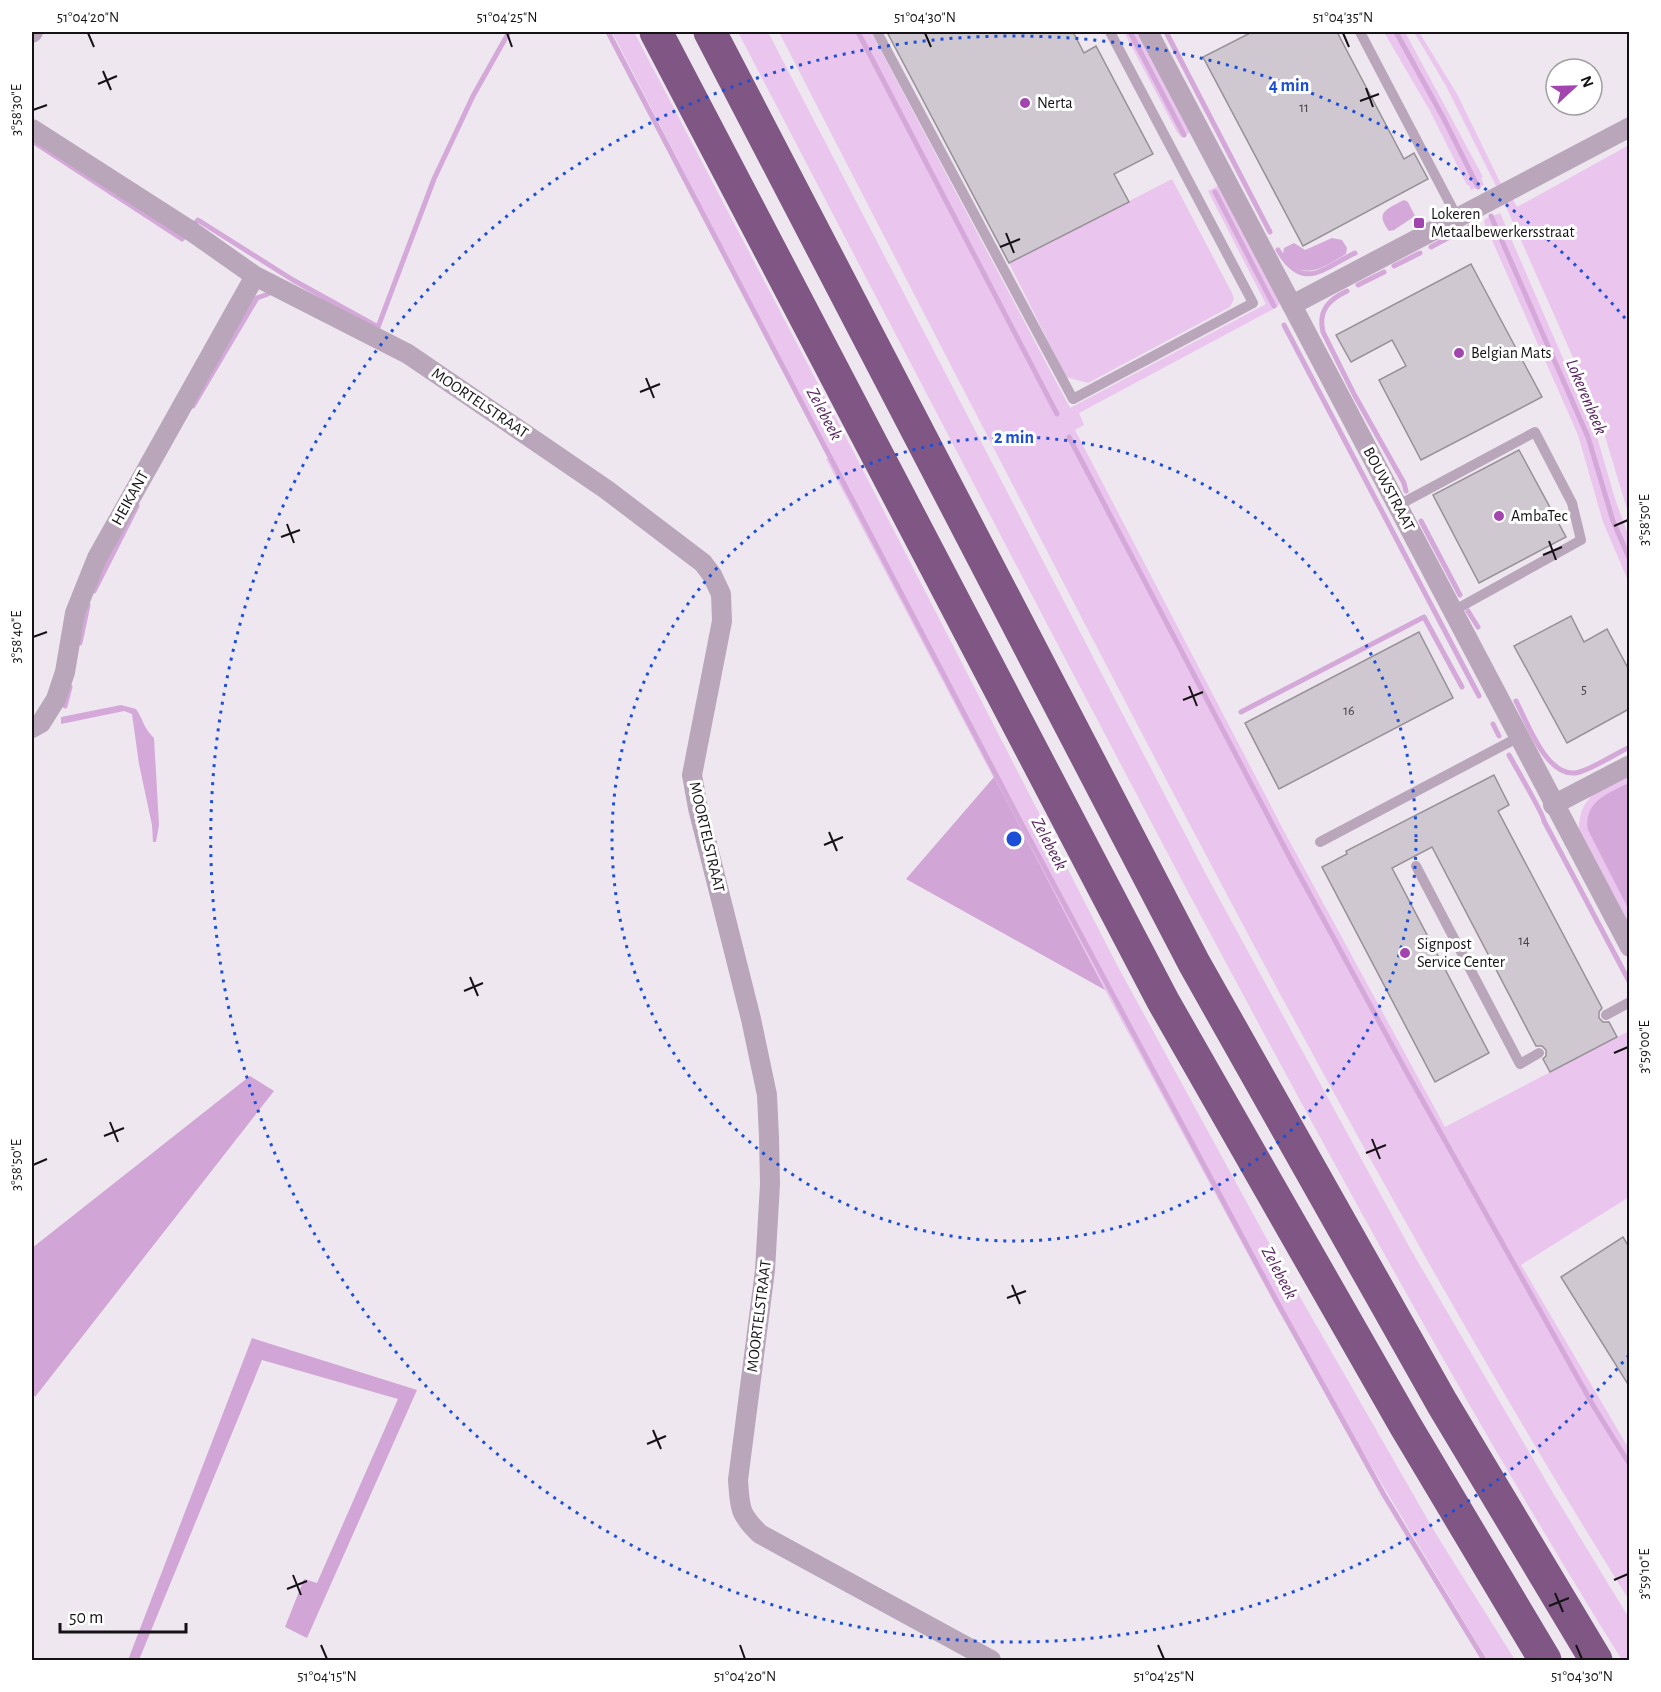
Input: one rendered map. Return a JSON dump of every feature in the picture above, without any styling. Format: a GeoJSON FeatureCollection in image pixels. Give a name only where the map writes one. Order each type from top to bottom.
{"type":"FeatureCollection","features":[{"type":"Feature","properties":{"kind":"highway"},"geometry":{"type":"LineString","coordinates":[[656,32],[1163,1001],[1405,1425],[1545,1660]]}},
{"type":"Feature","properties":{"kind":"highway"},"geometry":{"type":"LineString","coordinates":[[710,32],[1194,963],[1442,1403],[1596,1660]]}},
{"type":"Feature","properties":{"kind":"street","name":"BOUWSTRAAT"},"geometry":{"type":"LineString","coordinates":[[1148,32],[1629,947]]}},
{"type":"Feature","properties":{"kind":"street"},"geometry":{"type":"LineString","coordinates":[[1292,304],[1629,127]]}},
{"type":"Feature","properties":{"kind":"street","name":"MOORTELSTRAAT"},"geometry":{"type":"LineString","coordinates":[[32,129],[191,231],[255,276],[408,354],[607,490],[703,563],[712,576],[721,594],[722,621],[692,775],[698,808],[751,1019],[766,1095],[769,1137],[770,1184],[765,1270],[738,1480],[740,1504],[745,1520],[760,1534],[991,1660]]}},
{"type":"Feature","properties":{"kind":"street","name":"HEIKANT"},"geometry":{"type":"LineString","coordinates":[[32,728],[41,723],[56,699],[65,672],[75,613],[97,558],[255,276]]}},
{"type":"Feature","properties":{"kind":"street"},"geometry":{"type":"LineString","coordinates":[[1553,805],[1629,765]]}},
{"type":"Feature","properties":{"kind":"lane"},"geometry":{"type":"LineString","coordinates":[[877,32],[1073,399],[1253,303],[1110,32]]}},
{"type":"Feature","properties":{"kind":"lane"},"geometry":{"type":"LineString","coordinates":[[1359,32],[1457,217]]}},
{"type":"Feature","properties":{"kind":"lane"},"geometry":{"type":"LineString","coordinates":[[1397,506],[1535,432],[1572,503],[1581,540],[1453,611]]}},
{"type":"Feature","properties":{"kind":"lane"},"geometry":{"type":"LineString","coordinates":[[1320,842],[1519,737]]}},
{"type":"Feature","properties":{"kind":"lane"},"geometry":{"type":"LineString","coordinates":[[1416,866],[1520,1064],[1539,1053]]}},
{"type":"Feature","properties":{"kind":"lane"},"geometry":{"type":"LineString","coordinates":[[1606,1015],[1629,1002]]}},
{"type":"Feature","properties":{"kind":"shaded area"},"geometry":{"type":"Polygon","coordinates":[[[612,32],[634,32],[851,447],[1117,965],[1269,1243],[1436,1534],[1515,1660],[1487,1660],[1277,1308],[1105,990],[826,459],[831,457],[612,32]]]}},
{"type":"Feature","properties":{"kind":"shaded area"},"geometry":{"type":"Polygon","coordinates":[[[738,32],[768,32],[1209,880],[1411,1250],[1629,1618],[1629,1660],[1622,1660],[1564,1566],[1398,1279],[1187,890],[738,32]]]}},
{"type":"Feature","properties":{"kind":"shaded area"},"geometry":{"type":"Polygon","coordinates":[[[779,32],[871,32],[1070,408],[1266,304],[1208,191],[1218,186],[1280,303],[1277,307],[1079,413],[1084,425],[1075,430],[1285,833],[1445,1127],[1629,1031],[1629,1197],[1521,1265],[1629,1449],[1629,1600],[1482,1356],[1274,983],[1075,605],[779,32]]]}},
{"type":"Feature","properties":{"kind":"shaded area"},"geometry":{"type":"Polygon","coordinates":[[[1124,32],[1137,32],[1191,132],[1181,137],[1177,132],[1124,32]]]}},
{"type":"Feature","properties":{"kind":"shaded area"},"geometry":{"type":"Polygon","coordinates":[[[1384,32],[1405,32],[1483,177],[1481,178],[1484,185],[1471,190],[1467,185],[1430,111],[1384,32]]]}},
{"type":"Feature","properties":{"kind":"shaded area"},"geometry":{"type":"Polygon","coordinates":[[[1414,32],[1419,32],[1457,94],[1501,184],[1496,186],[1446,86],[1414,32]]]}},
{"type":"Feature","properties":{"kind":"shaded area"},"geometry":{"type":"Polygon","coordinates":[[[1629,145],[1629,516],[1599,416],[1504,202],[1512,198],[1517,207],[1629,145]]]}},
{"type":"Feature","properties":{"kind":"shaded area"},"geometry":{"type":"Polygon","coordinates":[[[1172,179],[1232,293],[1234,299],[1230,307],[1088,383],[1066,377],[1009,263],[1172,179]]]}},
{"type":"Feature","properties":{"kind":"shaded area"},"geometry":{"type":"Polygon","coordinates":[[[1404,200],[1408,202],[1415,216],[1389,231],[1383,215],[1388,208],[1404,200]]]}},
{"type":"Feature","properties":{"kind":"shaded area"},"geometry":{"type":"Polygon","coordinates":[[[1500,213],[1597,437],[1629,537],[1629,583],[1603,522],[1578,435],[1484,222],[1485,219],[1500,213]]]}},
{"type":"Feature","properties":{"kind":"shaded area"},"geometry":{"type":"Polygon","coordinates":[[[1332,238],[1342,240],[1347,248],[1346,254],[1321,268],[1305,271],[1290,263],[1283,254],[1284,248],[1294,243],[1305,250],[1332,238]]]}},
{"type":"Feature","properties":{"kind":"shaded area"},"geometry":{"type":"Polygon","coordinates":[[[121,705],[136,709],[154,738],[159,825],[156,842],[153,842],[132,714],[124,711],[61,724],[61,717],[121,705]]]}},
{"type":"Feature","properties":{"kind":"shaded area"},"geometry":{"type":"Polygon","coordinates":[[[1629,774],[1629,930],[1579,829],[1580,817],[1588,800],[1594,794],[1629,774]]]}},
{"type":"Feature","properties":{"kind":"shaded area"},"geometry":{"type":"Polygon","coordinates":[[[994,777],[1105,990],[906,879],[994,777]]]}},
{"type":"Feature","properties":{"kind":"shaded area"},"geometry":{"type":"Polygon","coordinates":[[[1629,783],[1629,910],[1588,830],[1587,820],[1593,805],[1605,795],[1629,783]]]}},
{"type":"Feature","properties":{"kind":"shaded area"},"geometry":{"type":"Polygon","coordinates":[[[250,1076],[274,1091],[35,1397],[32,1389],[32,1248],[250,1076]]]}},
{"type":"Feature","properties":{"kind":"shaded area"},"geometry":{"type":"Polygon","coordinates":[[[252,1338],[417,1390],[307,1638],[285,1627],[304,1579],[317,1583],[398,1399],[262,1360],[139,1660],[128,1660],[252,1338]]]}},
{"type":"Feature","properties":{"kind":"building","name":"Nerta"},"geometry":{"type":"Polygon","coordinates":[[[887,32],[1073,32],[1084,53],[1096,46],[1153,154],[1114,174],[1129,202],[1009,263],[887,32]]]}},
{"type":"Feature","properties":{"kind":"building"},"geometry":{"type":"Polygon","coordinates":[[[1252,32],[1337,32],[1404,159],[1414,153],[1428,179],[1303,246],[1203,57],[1252,32]]]}},
{"type":"Feature","properties":{"kind":"building","name":"Belgian Mats"},"geometry":{"type":"Polygon","coordinates":[[[1471,264],[1542,397],[1421,460],[1379,380],[1406,366],[1392,340],[1351,362],[1336,335],[1471,264]]]}},
{"type":"Feature","properties":{"kind":"building","name":"AmbaTec"},"geometry":{"type":"Polygon","coordinates":[[[1519,450],[1566,537],[1479,583],[1433,495],[1519,450]]]}},
{"type":"Feature","properties":{"kind":"building"},"geometry":{"type":"Polygon","coordinates":[[[1571,616],[1584,642],[1607,629],[1629,670],[1629,709],[1567,743],[1514,646],[1571,616]]]}},
{"type":"Feature","properties":{"kind":"building"},"geometry":{"type":"Polygon","coordinates":[[[1419,632],[1453,698],[1279,789],[1245,723],[1419,632]]]}},
{"type":"Feature","properties":{"kind":"building"},"geometry":{"type":"Polygon","coordinates":[[[1494,775],[1509,805],[1498,811],[1602,1008],[1599,1018],[1603,1022],[1609,1022],[1617,1037],[1550,1072],[1543,1059],[1546,1056],[1546,1050],[1542,1046],[1536,1046],[1432,847],[1392,868],[1489,1053],[1435,1082],[1322,867],[1347,854],[1346,851],[1494,775]]]}},
{"type":"Feature","properties":{"kind":"building"},"geometry":{"type":"Polygon","coordinates":[[[1623,1237],[1629,1247],[1629,1386],[1561,1277],[1623,1237]]]}},
{"type":"Feature","properties":{"kind":"waterway"},"geometry":{"type":"LineString","coordinates":[[193,226],[198,220],[293,280],[378,327],[434,179],[473,96],[509,32]]}},
{"type":"Feature","properties":{"kind":"waterway","name":"Zelebeek"},"geometry":{"type":"LineString","coordinates":[[608,32],[1029,838],[1276,1300],[1384,1495],[1484,1660]]}},
{"type":"Feature","properties":{"kind":"waterway"},"geometry":{"type":"LineString","coordinates":[[858,32],[1057,414]]}},
{"type":"Feature","properties":{"kind":"waterway"},"geometry":{"type":"LineString","coordinates":[[1130,32],[1184,135]]}},
{"type":"Feature","properties":{"kind":"waterway"},"geometry":{"type":"LineString","coordinates":[[1166,32],[1270,232]]}},
{"type":"Feature","properties":{"kind":"waterway","name":"Lokerenbeek"},"geometry":{"type":"LineString","coordinates":[[1396,32],[1478,187]]}},
{"type":"Feature","properties":{"kind":"waterway"},"geometry":{"type":"LineString","coordinates":[[32,141],[182,239],[187,233]]}},
{"type":"Feature","properties":{"kind":"waterway"},"geometry":{"type":"LineString","coordinates":[[1215,192],[1274,306]]}},
{"type":"Feature","properties":{"kind":"waterway","name":"Lokerenbeek"},"geometry":{"type":"LineString","coordinates":[[1491,216],[1588,437],[1613,521],[1630,560]]}},
{"type":"Feature","properties":{"kind":"waterway"},"geometry":{"type":"LineString","coordinates":[[1469,227],[1475,223]]}},
{"type":"Feature","properties":{"kind":"waterway"},"geometry":{"type":"LineString","coordinates":[[1431,247],[1455,234]]}},
{"type":"Feature","properties":{"kind":"waterway"},"geometry":{"type":"LineString","coordinates":[[1278,250],[1287,263],[1305,274],[1323,270],[1355,253]]}},
{"type":"Feature","properties":{"kind":"waterway"},"geometry":{"type":"LineString","coordinates":[[1394,266],[1420,253]]}},
{"type":"Feature","properties":{"kind":"waterway"},"geometry":{"type":"LineString","coordinates":[[1358,285],[1384,272]]}},
{"type":"Feature","properties":{"kind":"waterway"},"geometry":{"type":"LineString","coordinates":[[1347,291],[1330,302],[1323,312],[1323,332],[1354,394],[1404,483],[1406,491]]}},
{"type":"Feature","properties":{"kind":"waterway"},"geometry":{"type":"LineString","coordinates":[[193,406],[257,298],[268,294]]}},
{"type":"Feature","properties":{"kind":"waterway"},"geometry":{"type":"LineString","coordinates":[[1284,325],[1479,696]]}},
{"type":"Feature","properties":{"kind":"waterway"},"geometry":{"type":"LineString","coordinates":[[1069,437],[1289,856],[1406,1071],[1594,1407],[1630,1465]]}},
{"type":"Feature","properties":{"kind":"waterway"},"geometry":{"type":"LineString","coordinates":[[94,591],[137,506]]}},
{"type":"Feature","properties":{"kind":"waterway"},"geometry":{"type":"LineString","coordinates":[[1421,521],[1460,595]]}},
{"type":"Feature","properties":{"kind":"waterway"},"geometry":{"type":"LineString","coordinates":[[80,643],[88,605]]}},
{"type":"Feature","properties":{"kind":"waterway"},"geometry":{"type":"LineString","coordinates":[[1468,611],[1478,627]]}},
{"type":"Feature","properties":{"kind":"waterway"},"geometry":{"type":"LineString","coordinates":[[1241,712],[1424,617],[1462,687]]}},
{"type":"Feature","properties":{"kind":"waterway"},"geometry":{"type":"LineString","coordinates":[[65,706],[70,687]]}},
{"type":"Feature","properties":{"kind":"waterway"},"geometry":{"type":"LineString","coordinates":[[1516,701],[1546,757],[1565,772],[1581,772],[1630,747]]}},
{"type":"Feature","properties":{"kind":"waterway"},"geometry":{"type":"LineString","coordinates":[[1493,724],[1499,736]]}},
{"type":"Feature","properties":{"kind":"waterway"},"geometry":{"type":"LineString","coordinates":[[1509,755],[1535,800],[1630,983]]}},
{"type":"Feature","properties":{"kind":"place","name":"Nerta"},"geometry":{"type":"Point","coordinates":[1025,103]}},
{"type":"Feature","properties":{"kind":"place","name":"Lokeren Metaalbewerkersstraat"},"geometry":{"type":"Point","coordinates":[1419,223]}},
{"type":"Feature","properties":{"kind":"place","name":"Belgian Mats"},"geometry":{"type":"Point","coordinates":[1459,353]}},
{"type":"Feature","properties":{"kind":"place","name":"AmbaTec"},"geometry":{"type":"Point","coordinates":[1499,516]}},
{"type":"Feature","properties":{"kind":"place","name":"Signpost Service Center"},"geometry":{"type":"Point","coordinates":[1405,953]}}]}
